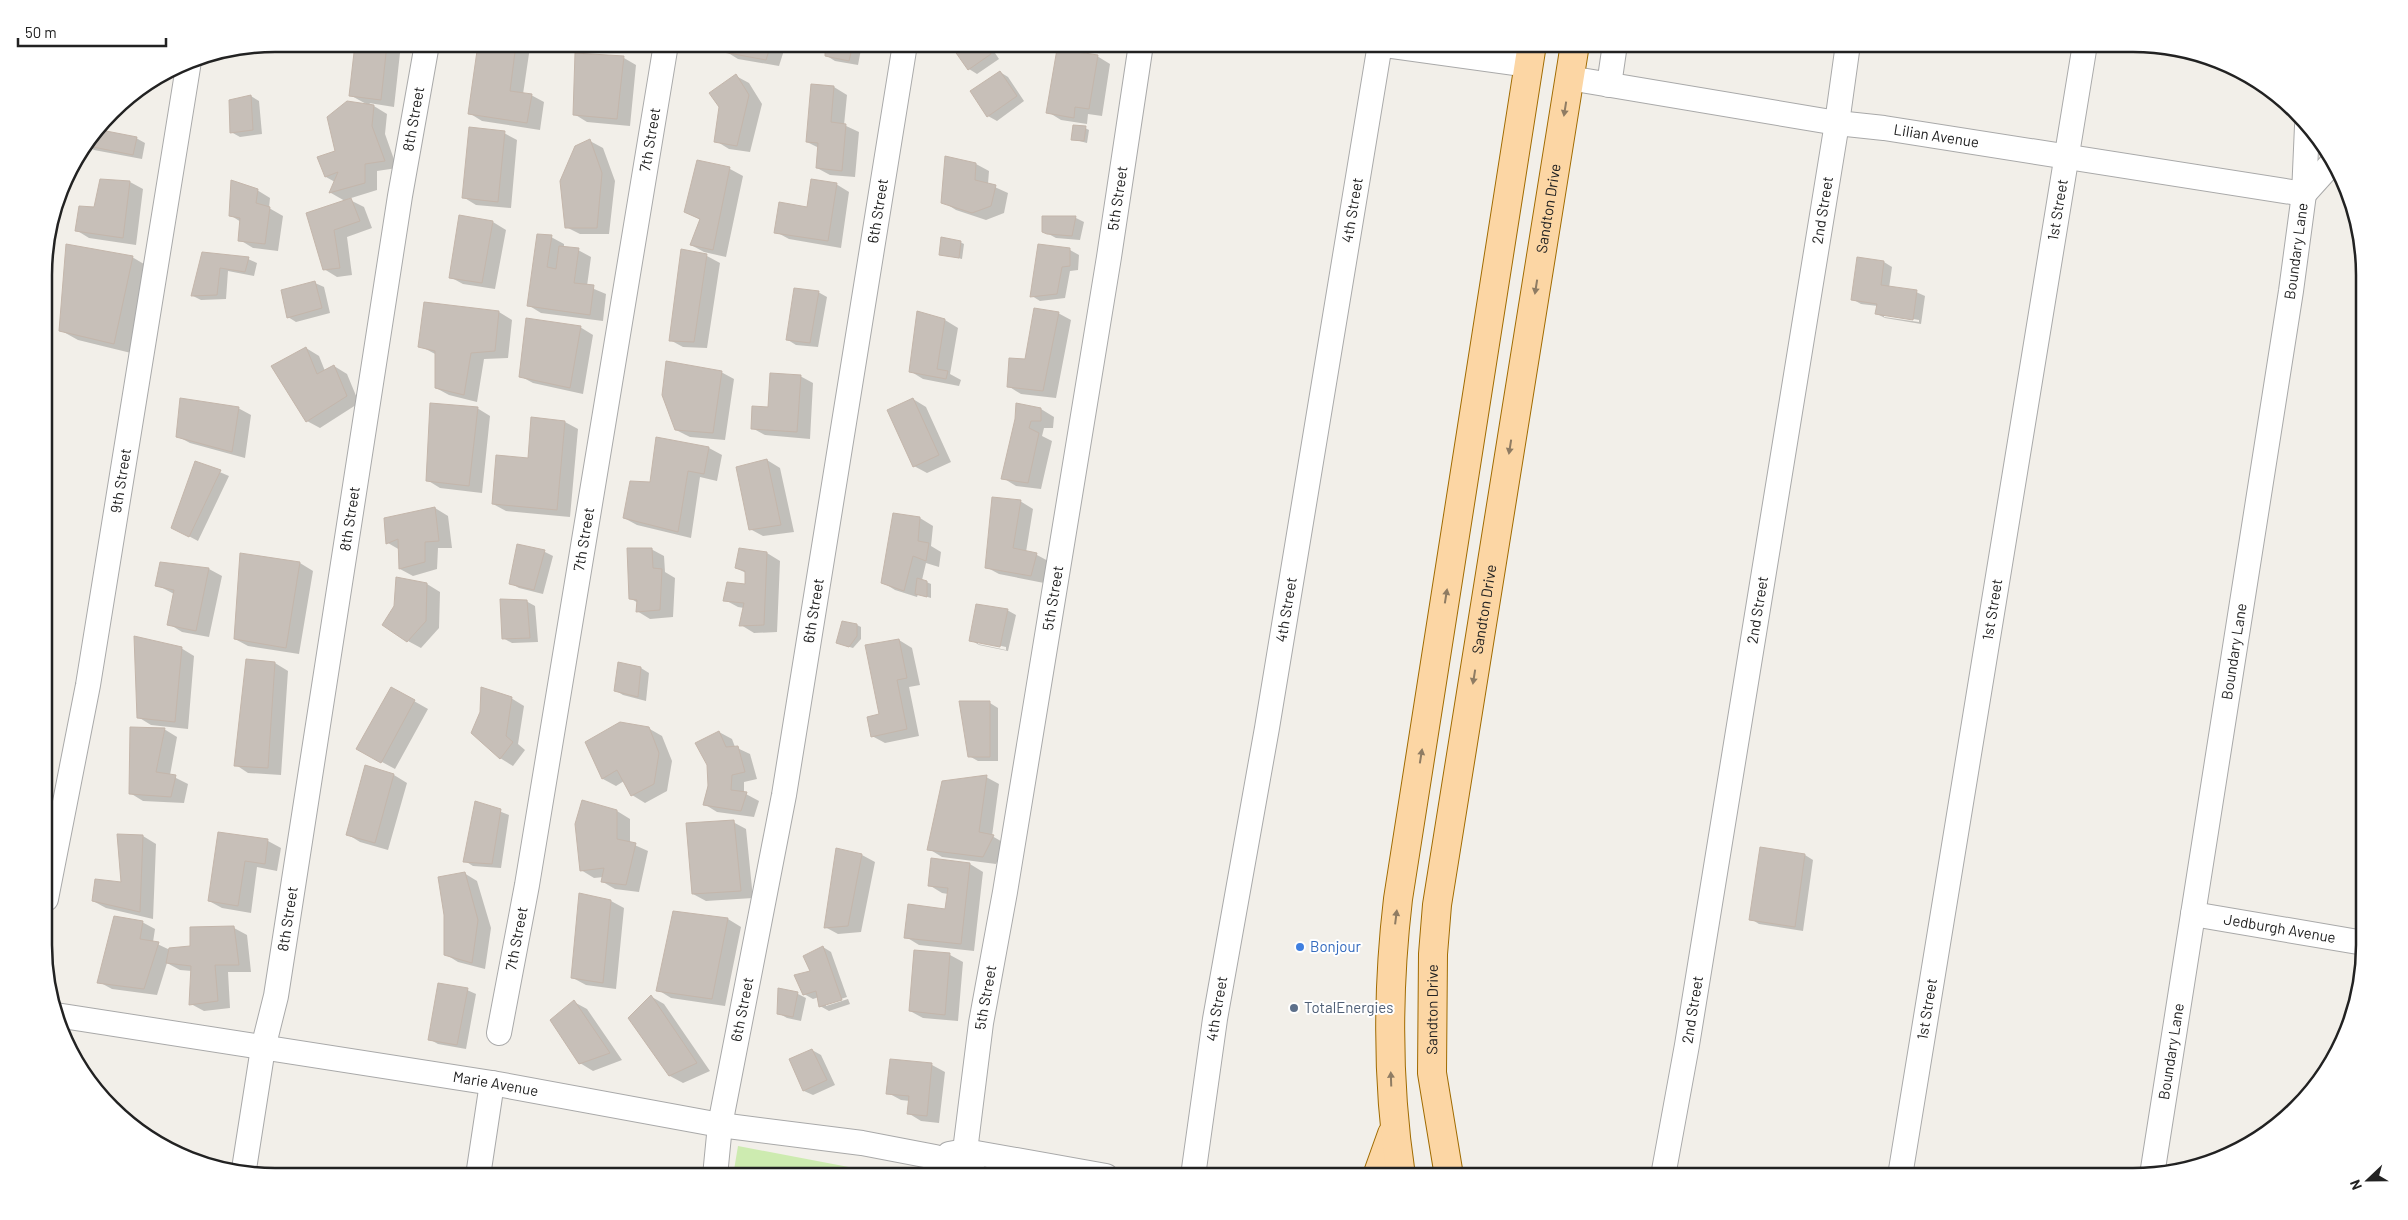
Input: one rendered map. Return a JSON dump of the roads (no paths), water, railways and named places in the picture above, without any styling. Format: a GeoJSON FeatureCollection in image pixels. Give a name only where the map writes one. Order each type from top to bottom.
{"type":"FeatureCollection","features":[{"type":"Feature","properties":{"kind":"main road","name":"Sandton Drive"},"geometry":{"type":"LineString","coordinates":[[1448,1168],[1432,1073],[1433,954],[1437,905],[1574,52]]}},
{"type":"Feature","properties":{"kind":"main road"},"geometry":{"type":"LineString","coordinates":[[1400,1168],[1394,1128],[1390,1008],[1391,962],[1398,899],[1530,54]]}},
{"type":"Feature","properties":{"kind":"main road"},"geometry":{"type":"LineString","coordinates":[[1381,1168],[1394,1128]]}},
{"type":"Feature","properties":{"kind":"street","name":"8th Street"},"geometry":{"type":"LineString","coordinates":[[263,1048],[276,996],[400,196],[426,52]]}},
{"type":"Feature","properties":{"kind":"street","name":"7th Street"},"geometry":{"type":"LineString","coordinates":[[499,1033],[526,885],[665,52]]}},
{"type":"Feature","properties":{"kind":"street","name":"6th Street"},"geometry":{"type":"LineString","coordinates":[[716,1168],[720,1125],[784,795],[904,52]]}},
{"type":"Feature","properties":{"kind":"street","name":"5th Street"},"geometry":{"type":"LineString","coordinates":[[965,1151],[981,1022],[1006,892],[1109,257],[1140,52]]}},
{"type":"Feature","properties":{"kind":"street","name":"4th Street"},"geometry":{"type":"LineString","coordinates":[[1194,1168],[1214,1019],[1267,728],[1378,52]]}},
{"type":"Feature","properties":{"kind":"street"},"geometry":{"type":"LineString","coordinates":[[1500,52],[1530,54]]}},
{"type":"Feature","properties":{"kind":"street"},"geometry":{"type":"LineString","coordinates":[[1609,85],[1615,52]]}},
{"type":"Feature","properties":{"kind":"street","name":"2nd Street"},"geometry":{"type":"LineString","coordinates":[[1664,1168],[1687,1046],[1847,52]]}},
{"type":"Feature","properties":{"kind":"street","name":"1st Street"},"geometry":{"type":"LineString","coordinates":[[1901,1168],[2084,52]]}},
{"type":"Feature","properties":{"kind":"street","name":"9th Street"},"geometry":{"type":"LineString","coordinates":[[52,868],[88,685],[186,71]]}},
{"type":"Feature","properties":{"kind":"street","name":"Lilian Avenue"},"geometry":{"type":"LineString","coordinates":[[1570,78],[1837,122],[2304,194]]}},
{"type":"Feature","properties":{"kind":"street","name":"Boundary Lane"},"geometry":{"type":"LineString","coordinates":[[2153,1167],[2267,449],[2304,194],[2307,137]]}},
{"type":"Feature","properties":{"kind":"street"},"geometry":{"type":"LineString","coordinates":[[2304,194],[2328,168]]}},
{"type":"Feature","properties":{"kind":"street","name":"Jedburgh Avenue"},"geometry":{"type":"LineString","coordinates":[[2193,914],[2356,942]]}},
{"type":"Feature","properties":{"kind":"street","name":"Marie Avenue"},"geometry":{"type":"LineString","coordinates":[[64,1016],[492,1083],[720,1125],[862,1143],[934,1157],[953,1168]]}},
{"type":"Feature","properties":{"kind":"street"},"geometry":{"type":"LineString","coordinates":[[245,1166],[263,1048]]}},
{"type":"Feature","properties":{"kind":"street"},"geometry":{"type":"LineString","coordinates":[[479,1168],[492,1083]]}},
{"type":"Feature","properties":{"kind":"street","name":"Marie Avenue"},"geometry":{"type":"LineString","coordinates":[[934,1157],[965,1151],[1061,1168]]}},
{"type":"Feature","properties":{"kind":"place","name":"Bonjour"},"geometry":{"type":"Point","coordinates":[1300,947]}},
{"type":"Feature","properties":{"kind":"place","name":"TotalEnergies"},"geometry":{"type":"Point","coordinates":[1294,1008]}}]}
